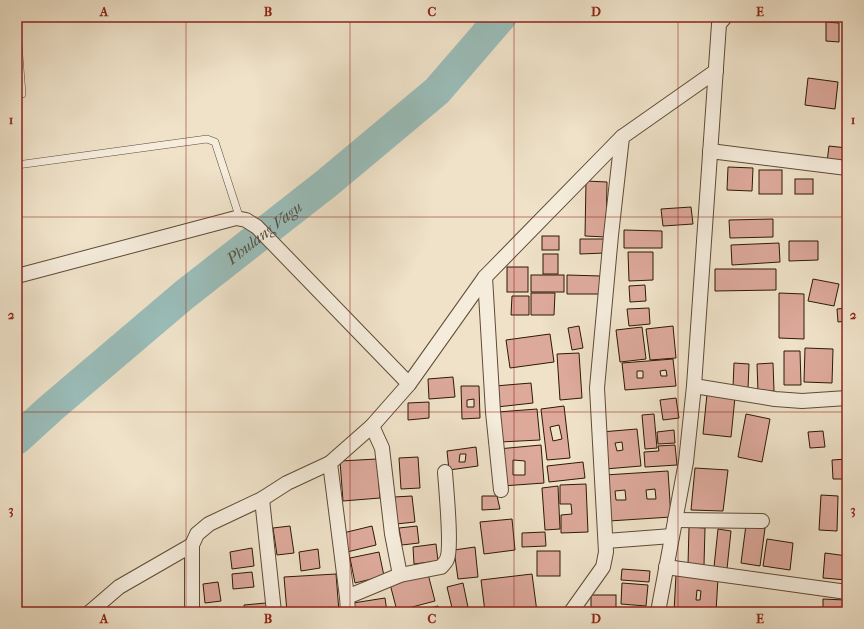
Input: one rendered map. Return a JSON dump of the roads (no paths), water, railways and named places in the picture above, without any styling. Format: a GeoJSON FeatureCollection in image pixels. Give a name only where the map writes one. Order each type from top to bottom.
{"type":"FeatureCollection","features":[{"type":"Feature","properties":{"kind":"street"},"geometry":{"type":"LineString","coordinates":[[658,612],[686,462],[694,386],[719,24],[724,17]]}},
{"type":"Feature","properties":{"kind":"street"},"geometry":{"type":"LineString","coordinates":[[192,612],[192,546],[197,534],[209,524],[262,499],[287,484],[330,463],[372,426],[409,384],[485,277],[622,137],[716,71]]}},
{"type":"Feature","properties":{"kind":"street"},"geometry":{"type":"LineString","coordinates":[[571,612],[603,567],[606,552],[597,388],[611,235],[622,137]]}},
{"type":"Feature","properties":{"kind":"street"},"geometry":{"type":"LineString","coordinates":[[710,151],[847,168]]}},
{"type":"Feature","properties":{"kind":"street"},"geometry":{"type":"LineString","coordinates":[[17,276],[236,218],[246,220],[257,227],[409,384]]}},
{"type":"Feature","properties":{"kind":"street"},"geometry":{"type":"LineString","coordinates":[[485,277],[492,412],[501,490]]}},
{"type":"Feature","properties":{"kind":"street"},"geometry":{"type":"LineString","coordinates":[[694,386],[775,399],[802,401],[847,398]]}},
{"type":"Feature","properties":{"kind":"street"},"geometry":{"type":"LineString","coordinates":[[372,426],[382,448],[392,534],[400,575]]}},
{"type":"Feature","properties":{"kind":"street"},"geometry":{"type":"LineString","coordinates":[[330,463],[348,612]]}},
{"type":"Feature","properties":{"kind":"street"},"geometry":{"type":"LineString","coordinates":[[347,597],[400,575],[441,567],[448,559],[445,472]]}},
{"type":"Feature","properties":{"kind":"street"},"geometry":{"type":"LineString","coordinates":[[262,499],[274,612]]}},
{"type":"Feature","properties":{"kind":"street"},"geometry":{"type":"LineString","coordinates":[[675,520],[762,521]]}},
{"type":"Feature","properties":{"kind":"street"},"geometry":{"type":"LineString","coordinates":[[606,541],[672,536]]}},
{"type":"Feature","properties":{"kind":"street"},"geometry":{"type":"LineString","coordinates":[[90,612],[119,587],[192,546]]}},
{"type":"Feature","properties":{"kind":"street"},"geometry":{"type":"LineString","coordinates":[[666,567],[847,592]]}},
{"type":"Feature","properties":{"kind":"lane"},"geometry":{"type":"LineString","coordinates":[[17,30],[22,94]]}},
{"type":"Feature","properties":{"kind":"lane"},"geometry":{"type":"LineString","coordinates":[[17,165],[207,139],[215,142],[240,219]]}},
{"type":"Feature","properties":{"kind":"waterway","name":"Phulang Vagu"},"geometry":{"type":"LineString","coordinates":[[17,439],[51,408],[184,295],[327,183],[437,91],[501,17]]}}]}
